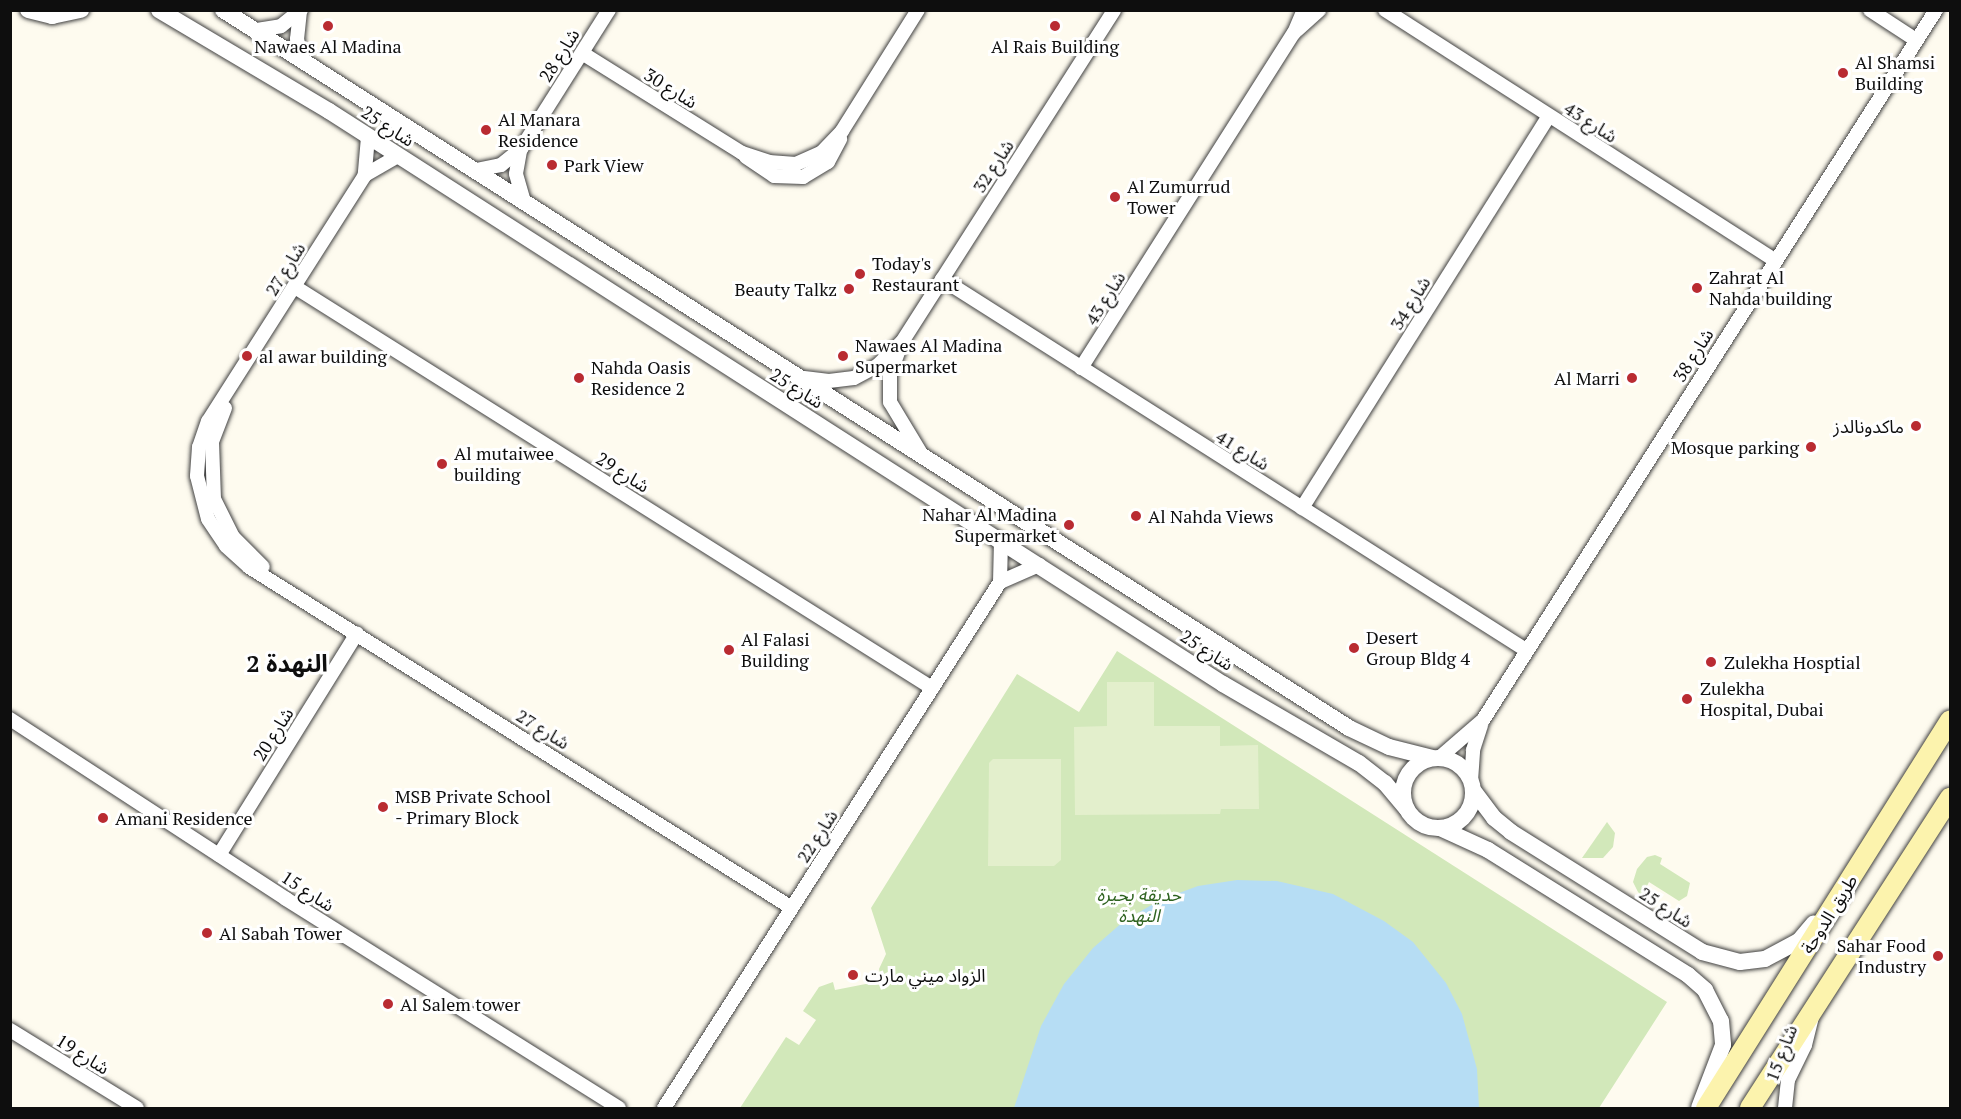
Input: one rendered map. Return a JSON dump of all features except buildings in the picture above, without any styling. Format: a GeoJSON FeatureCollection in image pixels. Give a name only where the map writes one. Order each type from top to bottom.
{"type":"FeatureCollection","features":[{"type":"Feature","properties":{"kind":"main road","name":"طريق الدوحة"},"geometry":{"type":"LineString","coordinates":[[1706,1108],[1950,720]]}},
{"type":"Feature","properties":{"kind":"main road"},"geometry":{"type":"LineString","coordinates":[[1750,1108],[1950,798]]}},
{"type":"Feature","properties":{"kind":"street"},"geometry":{"type":"LineString","coordinates":[[28,10],[52,16],[81,10]]}},
{"type":"Feature","properties":{"kind":"street","name":"شارع 25"},"geometry":{"type":"LineString","coordinates":[[159,10],[368,137],[1233,690],[1359,763],[1385,783],[1406,808]]}},
{"type":"Feature","properties":{"kind":"street","name":"شارع 25"},"geometry":{"type":"LineString","coordinates":[[223,10],[301,57],[1349,728],[1389,747],[1435,758]]}},
{"type":"Feature","properties":{"kind":"street","name":"شارع 28"},"geometry":{"type":"LineString","coordinates":[[476,170],[501,165],[521,149],[609,10]]}},
{"type":"Feature","properties":{"kind":"street","name":"شارع 30"},"geometry":{"type":"LineString","coordinates":[[582,53],[742,153],[769,162],[796,164],[821,153],[842,131],[918,10]]}},
{"type":"Feature","properties":{"kind":"street","name":"شارع 32"},"geometry":{"type":"LineString","coordinates":[[920,452],[890,402],[890,374],[902,342],[1114,10]]}},
{"type":"Feature","properties":{"kind":"street","name":"شارع 43"},"geometry":{"type":"LineString","coordinates":[[1081,368],[1294,33],[1304,10]]}},
{"type":"Feature","properties":{"kind":"street","name":"شارع 43"},"geometry":{"type":"LineString","coordinates":[[1294,33],[1319,10]]}},
{"type":"Feature","properties":{"kind":"street"},"geometry":{"type":"LineString","coordinates":[[1870,10],[1916,40]]}},
{"type":"Feature","properties":{"kind":"street","name":"شارع 38"},"geometry":{"type":"LineString","coordinates":[[1472,786],[1473,750],[1483,720],[1936,10]]}},
{"type":"Feature","properties":{"kind":"street"},"geometry":{"type":"LineString","coordinates":[[257,30],[281,26],[301,11]]}},
{"type":"Feature","properties":{"kind":"street"},"geometry":{"type":"LineString","coordinates":[[301,11],[297,39],[301,57]]}},
{"type":"Feature","properties":{"kind":"street","name":"شارع 43"},"geometry":{"type":"LineString","coordinates":[[1384,11],[1775,260]]}},
{"type":"Feature","properties":{"kind":"street","name":"شارع 34"},"geometry":{"type":"LineString","coordinates":[[1302,508],[1549,116]]}},
{"type":"Feature","properties":{"kind":"street","name":"شارع 27"},"geometry":{"type":"LineString","coordinates":[[368,137],[365,175],[235,382],[212,442],[214,499],[233,537],[274,580],[792,908]]}},
{"type":"Feature","properties":{"kind":"street","name":"شارع 28"},"geometry":{"type":"LineString","coordinates":[[521,149],[516,174],[523,199]]}},
{"type":"Feature","properties":{"kind":"street","name":"شارع 27"},"geometry":{"type":"LineString","coordinates":[[365,175],[398,156]]}},
{"type":"Feature","properties":{"kind":"street","name":"شارع 41"},"geometry":{"type":"LineString","coordinates":[[942,279],[1526,650]]}},
{"type":"Feature","properties":{"kind":"street","name":"شارع 29"},"geometry":{"type":"LineString","coordinates":[[295,287],[932,688]]}},
{"type":"Feature","properties":{"kind":"street","name":"شارع 32"},"geometry":{"type":"LineString","coordinates":[[803,378],[829,381],[854,378],[878,365],[902,342]]}},
{"type":"Feature","properties":{"kind":"street"},"geometry":{"type":"LineString","coordinates":[[1001,541],[1000,582],[1039,565]]}},
{"type":"Feature","properties":{"kind":"street","name":"شارع 22"},"geometry":{"type":"LineString","coordinates":[[664,1108],[1000,582]]}},
{"type":"Feature","properties":{"kind":"street","name":"شارع 20"},"geometry":{"type":"LineString","coordinates":[[219,855],[357,633]]}},
{"type":"Feature","properties":{"kind":"street","name":"شارع 15"},"geometry":{"type":"LineString","coordinates":[[10,719],[219,855],[619,1108]]}},
{"type":"Feature","properties":{"kind":"street","name":"شارع 38"},"geometry":{"type":"LineString","coordinates":[[1435,758],[1483,720]]}},
{"type":"Feature","properties":{"kind":"street"},"geometry":{"type":"LineString","coordinates":[[1440,828],[1464,816],[1472,786],[1462,767],[1435,758],[1416,765],[1404,781],[1406,808],[1422,825],[1440,828],[1488,850],[1688,975],[1705,990],[1721,1021],[1723,1045],[1699,1108]]}},
{"type":"Feature","properties":{"kind":"street","name":"شارع 25"},"geometry":{"type":"LineString","coordinates":[[1472,786],[1494,818],[1511,832],[1690,945],[1714,957],[1752,961],[1777,955],[1799,941],[1845,889]]}},
{"type":"Feature","properties":{"kind":"street","name":"شارع 15"},"geometry":{"type":"LineString","coordinates":[[1785,1108],[1785,1089],[1808,1039],[1813,1010]]}},
{"type":"Feature","properties":{"kind":"street","name":"شارع 19"},"geometry":{"type":"LineString","coordinates":[[10,1029],[137,1108]]}},
{"type":"Feature","properties":{"kind":"green space","name":"حديقة بحيرة النهدة"},"geometry":{"type":"Polygon","coordinates":[[[1117,651],[1667,1002],[1599,1108],[740,1108],[786,1037],[799,1045],[816,1020],[803,1011],[819,987],[833,982],[835,990],[881,981],[879,969],[886,954],[871,908],[1017,674],[1079,712],[1117,651]]]}},
{"type":"Feature","properties":{"kind":"green space"},"geometry":{"type":"Polygon","coordinates":[[[1107,682],[1154,682],[1154,726],[1220,726],[1220,746],[1258,745],[1259,809],[1221,809],[1220,814],[1075,815],[1074,727],[1107,726],[1107,682]]]}},
{"type":"Feature","properties":{"kind":"green space"},"geometry":{"type":"Polygon","coordinates":[[[993,759],[1061,759],[1061,860],[1054,866],[988,866],[989,763],[993,759]]]}},
{"type":"Feature","properties":{"kind":"green space"},"geometry":{"type":"Polygon","coordinates":[[[1607,822],[1615,833],[1613,847],[1603,858],[1582,858],[1607,822]]]}},
{"type":"Feature","properties":{"kind":"green space"},"geometry":{"type":"Polygon","coordinates":[[[1655,855],[1662,858],[1660,864],[1690,883],[1687,896],[1679,901],[1649,882],[1642,896],[1638,892],[1633,882],[1637,869],[1647,857],[1655,855]]]}},
{"type":"Feature","properties":{"kind":"water"},"geometry":{"type":"Polygon","coordinates":[[[1237,880],[1277,881],[1333,894],[1384,921],[1413,942],[1446,983],[1462,1014],[1477,1069],[1479,1108],[1014,1108],[1041,1026],[1064,984],[1093,948],[1124,921],[1160,900],[1198,886],[1237,880]]]}},
{"type":"Feature","properties":{"kind":"place","name":"Nawaes Al Madina"},"geometry":{"type":"Point","coordinates":[328,26]}},
{"type":"Feature","properties":{"kind":"place","name":"Al Rais Building"},"geometry":{"type":"Point","coordinates":[1055,26]}},
{"type":"Feature","properties":{"kind":"place","name":"Al Shamsi Building"},"geometry":{"type":"Point","coordinates":[1843,73]}},
{"type":"Feature","properties":{"kind":"place","name":"Al Manara Residence"},"geometry":{"type":"Point","coordinates":[486,130]}},
{"type":"Feature","properties":{"kind":"place","name":"Park View"},"geometry":{"type":"Point","coordinates":[552,165]}},
{"type":"Feature","properties":{"kind":"place","name":"Al Zumurrud Tower"},"geometry":{"type":"Point","coordinates":[1115,197]}},
{"type":"Feature","properties":{"kind":"place","name":"Today's Restaurant"},"geometry":{"type":"Point","coordinates":[860,274]}},
{"type":"Feature","properties":{"kind":"place","name":"Zahrat Al Nahda building"},"geometry":{"type":"Point","coordinates":[1697,288]}},
{"type":"Feature","properties":{"kind":"place","name":"Beauty Talkz"},"geometry":{"type":"Point","coordinates":[849,289]}},
{"type":"Feature","properties":{"kind":"place","name":"al awar building"},"geometry":{"type":"Point","coordinates":[247,356]}},
{"type":"Feature","properties":{"kind":"place","name":"Nawaes Al Madina Supermarket"},"geometry":{"type":"Point","coordinates":[843,356]}},
{"type":"Feature","properties":{"kind":"place","name":"Nahda Oasis Residence 2"},"geometry":{"type":"Point","coordinates":[579,378]}},
{"type":"Feature","properties":{"kind":"place","name":"Al Marri"},"geometry":{"type":"Point","coordinates":[1632,378]}},
{"type":"Feature","properties":{"kind":"place","name":"ماكدونالدز"},"geometry":{"type":"Point","coordinates":[1916,426]}},
{"type":"Feature","properties":{"kind":"place","name":"Mosque parking"},"geometry":{"type":"Point","coordinates":[1811,447]}},
{"type":"Feature","properties":{"kind":"place","name":"Al mutaiwee building"},"geometry":{"type":"Point","coordinates":[442,464]}},
{"type":"Feature","properties":{"kind":"place","name":"Al Nahda Views"},"geometry":{"type":"Point","coordinates":[1136,516]}},
{"type":"Feature","properties":{"kind":"place","name":"Nahar Al Madina Supermarket"},"geometry":{"type":"Point","coordinates":[1069,525]}},
{"type":"Feature","properties":{"kind":"place","name":"Desert Group Bldg 4"},"geometry":{"type":"Point","coordinates":[1354,648]}},
{"type":"Feature","properties":{"kind":"place","name":"Al Falasi Building"},"geometry":{"type":"Point","coordinates":[729,650]}},
{"type":"Feature","properties":{"kind":"place","name":"Zulekha Hosptial"},"geometry":{"type":"Point","coordinates":[1711,662]}},
{"type":"Feature","properties":{"kind":"place","name":"Zulekha Hospital, Dubai"},"geometry":{"type":"Point","coordinates":[1687,699]}},
{"type":"Feature","properties":{"kind":"place","name":"MSB Private School - Primary Block"},"geometry":{"type":"Point","coordinates":[383,807]}},
{"type":"Feature","properties":{"kind":"place","name":"Amani Residence"},"geometry":{"type":"Point","coordinates":[103,818]}},
{"type":"Feature","properties":{"kind":"place","name":"Al Sabah Tower"},"geometry":{"type":"Point","coordinates":[207,933]}},
{"type":"Feature","properties":{"kind":"place","name":"Sahar Food Industry"},"geometry":{"type":"Point","coordinates":[1938,956]}},
{"type":"Feature","properties":{"kind":"place","name":"الزواد ميني مارت"},"geometry":{"type":"Point","coordinates":[853,975]}},
{"type":"Feature","properties":{"kind":"place","name":"Al Salem tower"},"geometry":{"type":"Point","coordinates":[388,1004]}},
{"type":"Feature","properties":{"kind":"district","name":"النهدة 2"},"geometry":{"type":"Point","coordinates":[287,664]}}]}
